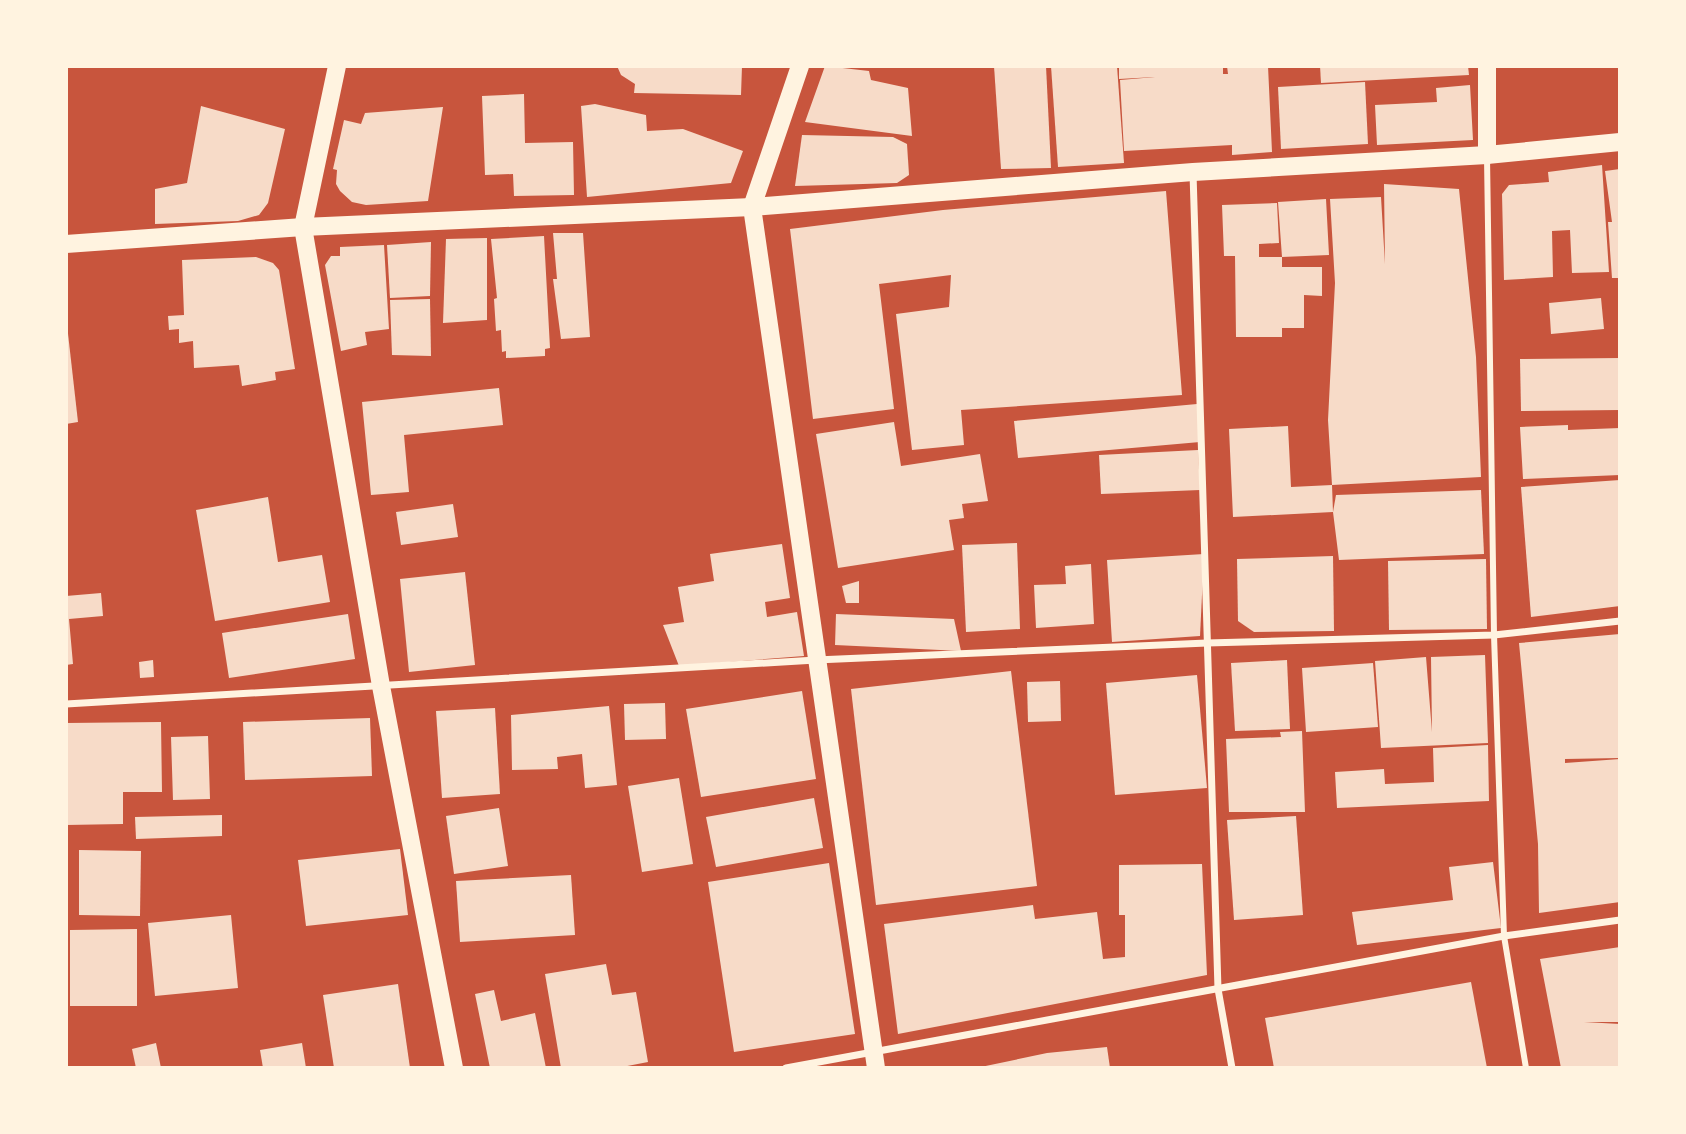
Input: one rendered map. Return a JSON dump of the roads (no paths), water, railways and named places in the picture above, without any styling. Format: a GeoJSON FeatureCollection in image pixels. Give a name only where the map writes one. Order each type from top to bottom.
{"type":"FeatureCollection","features":[{"type":"Feature","properties":{"kind":"main road"},"geometry":{"type":"LineString","coordinates":[[337,66],[303,227],[381,686],[454,1068]]}},
{"type":"Feature","properties":{"kind":"main road"},"geometry":{"type":"LineString","coordinates":[[800,66],[752,206],[875,1060]]}},
{"type":"Feature","properties":{"kind":"main road"},"geometry":{"type":"LineString","coordinates":[[1487,66],[1487,155]]}},
{"type":"Feature","properties":{"kind":"main road"},"geometry":{"type":"LineString","coordinates":[[66,244],[303,227],[752,206],[1193,172],[1487,155],[1619,142]]}},
{"type":"Feature","properties":{"kind":"street"},"geometry":{"type":"LineString","coordinates":[[1487,155],[1494,635],[1504,936],[1527,1068]]}},
{"type":"Feature","properties":{"kind":"street"},"geometry":{"type":"LineString","coordinates":[[1193,172],[1218,989],[1232,1068]]}},
{"type":"Feature","properties":{"kind":"street"},"geometry":{"type":"LineString","coordinates":[[66,704],[816,660],[1207,643],[1494,635],[1619,621]]}},
{"type":"Feature","properties":{"kind":"street"},"geometry":{"type":"LineString","coordinates":[[786,1068],[875,1060],[1218,989],[1504,936],[1619,920]]}}]}
